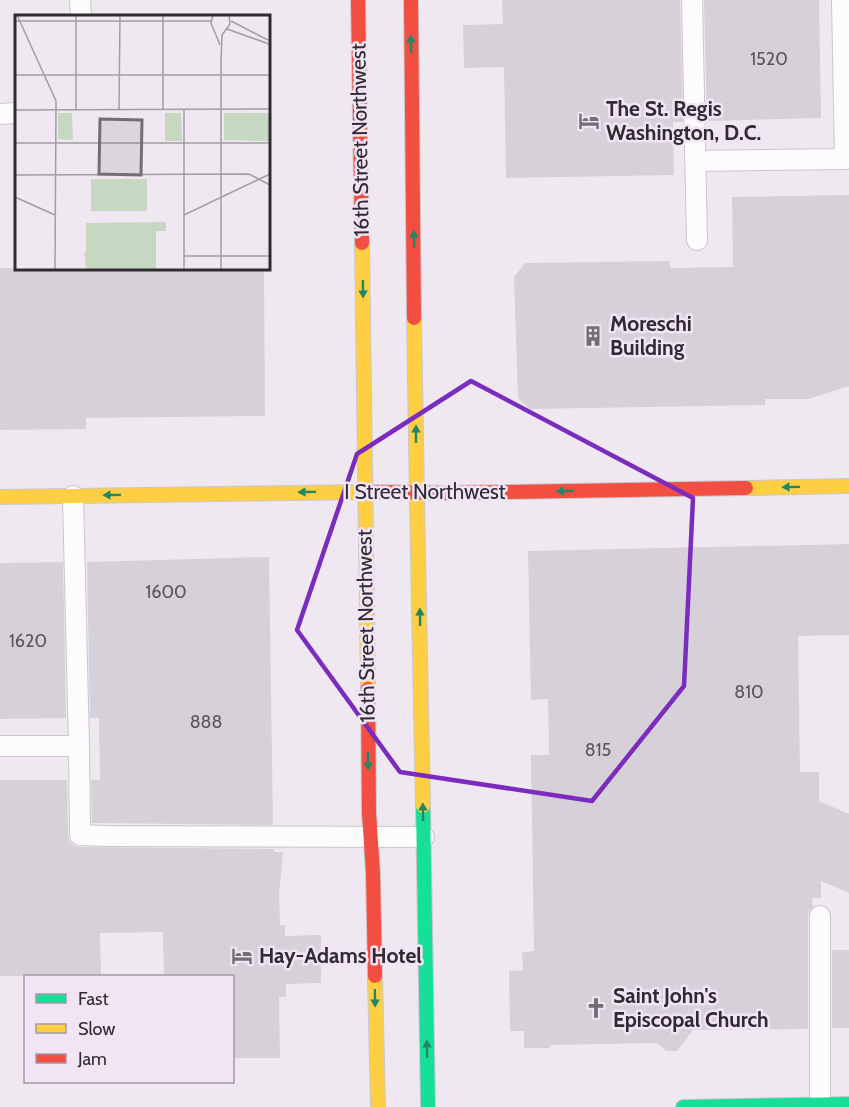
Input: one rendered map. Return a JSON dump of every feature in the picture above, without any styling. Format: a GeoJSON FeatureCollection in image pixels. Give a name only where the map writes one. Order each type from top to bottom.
{"type":"FeatureCollection","features":[{"type":"Feature","properties":{"kind":"street","name":"16th Street Northwest"},"geometry":{"type":"LineString","coordinates":[[358,0],[370,837],[373,873],[378,1107]]}},
{"type":"Feature","properties":{"kind":"street"},"geometry":{"type":"LineString","coordinates":[[411,0],[416,493],[419,551],[428,1107]]}},
{"type":"Feature","properties":{"kind":"street","name":"I Street Northwest"},"geometry":{"type":"LineString","coordinates":[[0,497],[849,486]]}},
{"type":"Feature","properties":{"kind":"street"},"geometry":{"type":"LineString","coordinates":[[682,1107],[849,1104]]}},
{"type":"Feature","properties":{"kind":"lane"},"geometry":{"type":"LineString","coordinates":[[80,0],[81,15]]}},
{"type":"Feature","properties":{"kind":"lane"},"geometry":{"type":"LineString","coordinates":[[692,0],[697,240]]}},
{"type":"Feature","properties":{"kind":"lane"},"geometry":{"type":"LineString","coordinates":[[695,161],[845,159],[842,0]]}},
{"type":"Feature","properties":{"kind":"lane"},"geometry":{"type":"LineString","coordinates":[[0,114],[15,113]]}},
{"type":"Feature","properties":{"kind":"lane"},"geometry":{"type":"LineString","coordinates":[[73,496],[80,835],[424,837]]}},
{"type":"Feature","properties":{"kind":"lane"},"geometry":{"type":"LineString","coordinates":[[0,746],[79,746]]}},
{"type":"Feature","properties":{"kind":"lane"},"geometry":{"type":"LineString","coordinates":[[820,916],[820,1105]]}},
{"type":"Feature","properties":{"kind":"highlighted area"},"geometry":{"type":"Polygon","coordinates":[[[471,381],[693,498],[684,686],[592,801],[400,772],[297,630],[357,454],[471,381]]]}},
{"type":"Feature","properties":{"kind":"building","name":"The St. Regis Washington, D.C."},"geometry":{"type":"Polygon","coordinates":[[[502,0],[680,0],[683,122],[673,122],[674,175],[506,178],[504,67],[464,68],[463,25],[503,24],[502,0]]]}},
{"type":"Feature","properties":{"kind":"building"},"geometry":{"type":"Polygon","coordinates":[[[704,0],[819,0],[821,118],[707,121],[704,0]]]}},
{"type":"Feature","properties":{"kind":"building"},"geometry":{"type":"Polygon","coordinates":[[[849,195],[849,386],[808,399],[765,399],[765,405],[530,409],[518,398],[514,277],[525,263],[670,261],[670,268],[733,267],[732,197],[849,195]]]}},
{"type":"Feature","properties":{"kind":"building"},"geometry":{"type":"Polygon","coordinates":[[[0,268],[15,268],[15,270],[264,270],[265,416],[86,418],[86,429],[0,430],[0,268]]]}},
{"type":"Feature","properties":{"kind":"building"},"geometry":{"type":"Polygon","coordinates":[[[849,544],[849,635],[798,636],[800,772],[819,772],[819,801],[849,814],[849,893],[821,881],[821,898],[812,898],[813,907],[808,915],[808,1029],[693,1030],[677,1051],[666,1051],[657,1043],[550,1045],[550,1048],[524,1048],[524,1031],[510,1031],[509,971],[523,970],[522,952],[534,951],[531,755],[549,755],[548,699],[531,700],[528,551],[849,544]]]}},
{"type":"Feature","properties":{"kind":"building"},"geometry":{"type":"Polygon","coordinates":[[[269,557],[273,825],[92,823],[91,780],[100,780],[99,718],[90,718],[87,562],[269,557]]]}},
{"type":"Feature","properties":{"kind":"building"},"geometry":{"type":"Polygon","coordinates":[[[63,562],[66,718],[0,719],[0,563],[63,562]]]}},
{"type":"Feature","properties":{"kind":"building"},"geometry":{"type":"Polygon","coordinates":[[[0,780],[67,780],[68,836],[73,845],[79,847],[274,849],[274,852],[283,852],[279,894],[280,925],[285,925],[285,936],[321,935],[321,983],[286,984],[286,997],[279,997],[280,1058],[234,1058],[234,975],[164,975],[163,932],[100,933],[101,975],[0,976],[0,780]]]}},
{"type":"Feature","properties":{"kind":"building"},"geometry":{"type":"Polygon","coordinates":[[[832,950],[849,950],[849,1028],[832,1028],[832,950]]]}},
{"type":"Feature","properties":{"kind":"traffic: fast"},"geometry":{"type":"LineString","coordinates":[[423,806],[428,1107]]}},
{"type":"Feature","properties":{"kind":"traffic: fast"},"geometry":{"type":"LineString","coordinates":[[683,1107],[849,1104]]}},
{"type":"Feature","properties":{"kind":"traffic: slow"},"geometry":{"type":"LineString","coordinates":[[362,243],[368,689]]}},
{"type":"Feature","properties":{"kind":"traffic: slow"},"geometry":{"type":"LineString","coordinates":[[414,318],[423,806]]}},
{"type":"Feature","properties":{"kind":"traffic: slow"},"geometry":{"type":"LineString","coordinates":[[746,488],[849,486]]}},
{"type":"Feature","properties":{"kind":"traffic: slow"},"geometry":{"type":"LineString","coordinates":[[0,497],[371,492]]}},
{"type":"Feature","properties":{"kind":"traffic: slow"},"geometry":{"type":"LineString","coordinates":[[375,976],[378,1107]]}},
{"type":"Feature","properties":{"kind":"traffic: jam"},"geometry":{"type":"LineString","coordinates":[[358,0],[362,243]]}},
{"type":"Feature","properties":{"kind":"traffic: jam"},"geometry":{"type":"LineString","coordinates":[[411,0],[414,318]]}},
{"type":"Feature","properties":{"kind":"traffic: jam"},"geometry":{"type":"LineString","coordinates":[[371,492],[746,488]]}},
{"type":"Feature","properties":{"kind":"traffic: jam"},"geometry":{"type":"LineString","coordinates":[[368,689],[369,813],[375,976]]}},
{"type":"Feature","properties":{"kind":"place","name":"The St. Regis Washington, D.C."},"geometry":{"type":"Point","coordinates":[589,121]}},
{"type":"Feature","properties":{"kind":"place","name":"Moreschi Building"},"geometry":{"type":"Point","coordinates":[593,336]}},
{"type":"Feature","properties":{"kind":"place","name":"Hay-Adams Hotel"},"geometry":{"type":"Point","coordinates":[242,956]}},
{"type":"Feature","properties":{"kind":"place","name":"Saint John's Episcopal Church"},"geometry":{"type":"Point","coordinates":[596,1008]}}]}
